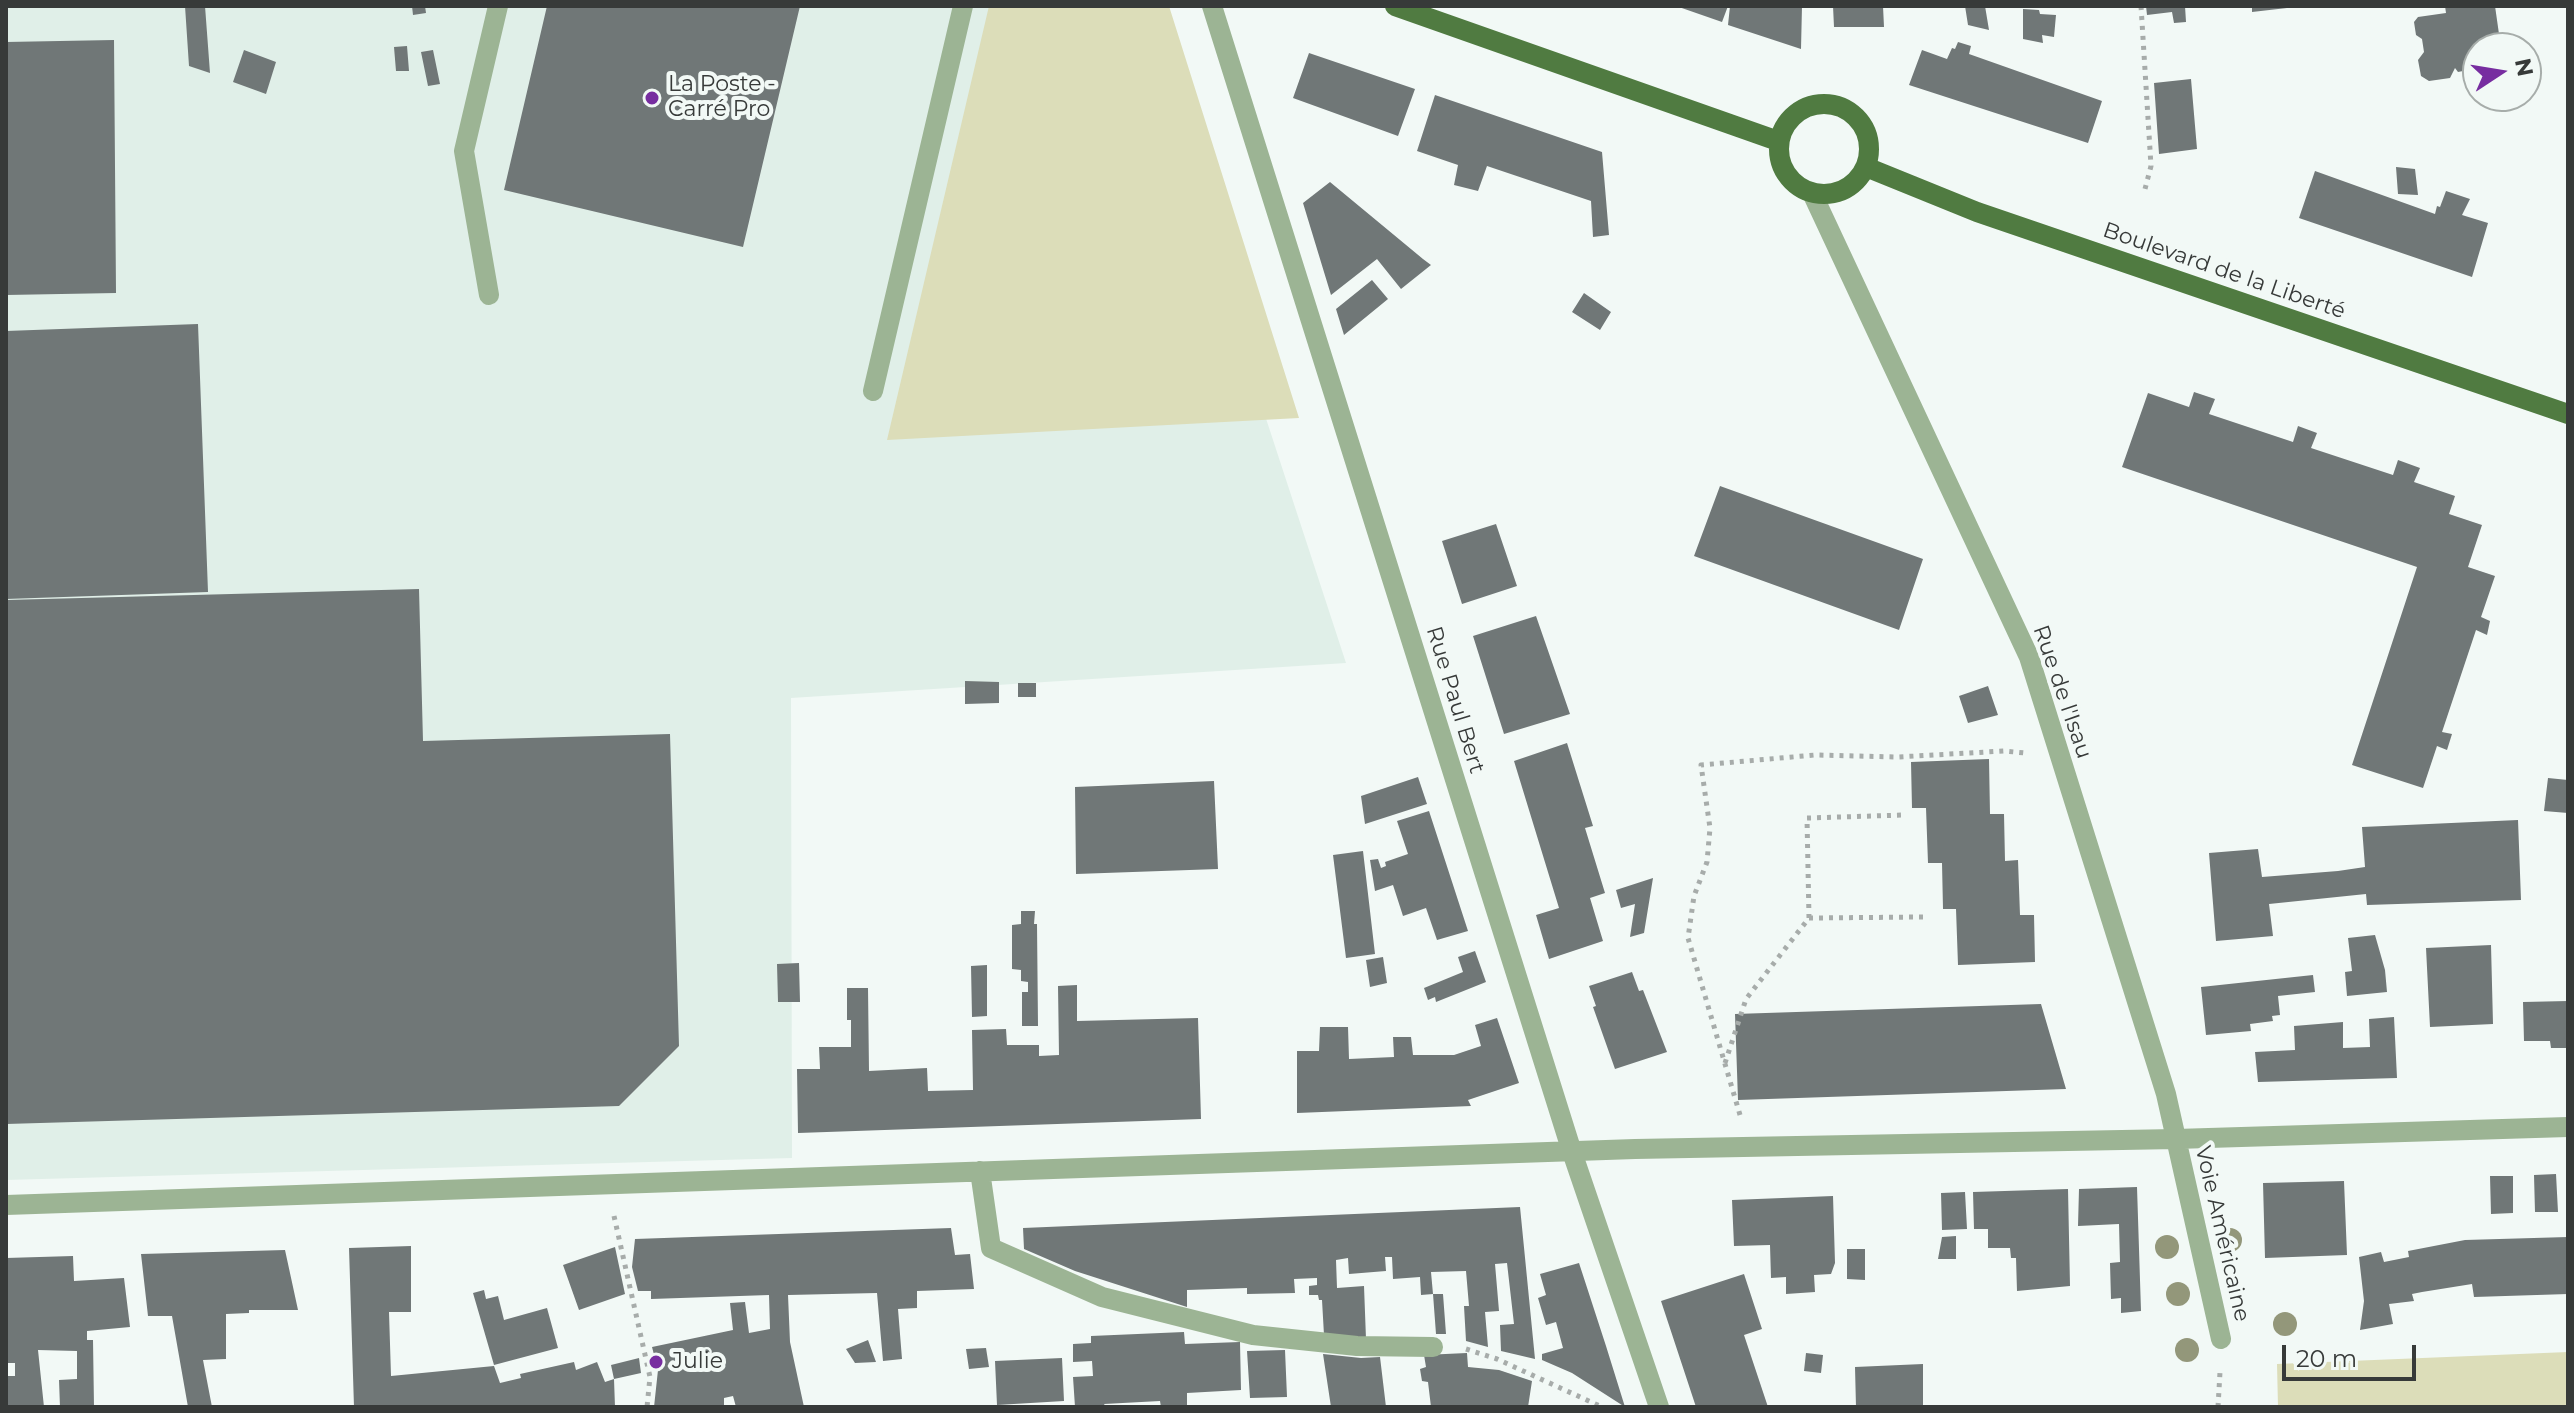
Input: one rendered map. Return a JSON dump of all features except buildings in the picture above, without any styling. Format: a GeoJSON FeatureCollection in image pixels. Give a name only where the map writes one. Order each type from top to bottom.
{"type":"FeatureCollection","features":[{"type":"Feature","properties":{"kind":"main road"},"geometry":{"type":"LineString","coordinates":[[1395,6],[1778,141]]}},
{"type":"Feature","properties":{"kind":"main road"},"geometry":{"type":"LineString","coordinates":[[1831,103],[1849,109],[1861,122],[1869,138],[1870,152],[1866,167],[1858,180],[1846,189],[1833,194],[1812,193],[1788,178],[1779,162],[1778,141],[1787,120],[1809,105],[1831,103]]}},
{"type":"Feature","properties":{"kind":"main road","name":"Boulevard de la Liberté"},"geometry":{"type":"LineString","coordinates":[[1866,167],[1977,212],[2568,414]]}},
{"type":"Feature","properties":{"kind":"street"},"geometry":{"type":"LineString","coordinates":[[489,295],[464,151],[498,6]]}},
{"type":"Feature","properties":{"kind":"street"},"geometry":{"type":"LineString","coordinates":[[873,391],[963,6]]}},
{"type":"Feature","properties":{"kind":"street","name":"Rue Paul Bert"},"geometry":{"type":"LineString","coordinates":[[1212,6],[1572,1152],[1659,1407]]}},
{"type":"Feature","properties":{"kind":"street","name":"Rue de l'Isau"},"geometry":{"type":"LineString","coordinates":[[1812,193],[2029,657],[2166,1094],[2176,1139]]}},
{"type":"Feature","properties":{"kind":"street"},"geometry":{"type":"LineString","coordinates":[[6,1205],[1572,1152],[2568,1127]]}},
{"type":"Feature","properties":{"kind":"street","name":"Voie Américaine"},"geometry":{"type":"LineString","coordinates":[[2176,1139],[2221,1339]]}},
{"type":"Feature","properties":{"kind":"street"},"geometry":{"type":"LineString","coordinates":[[980,1171],[991,1248],[1102,1297],[1253,1335],[1357,1346],[1433,1347]]}},
{"type":"Feature","properties":{"kind":"path"},"geometry":{"type":"LineString","coordinates":[[2141,6],[2151,166],[2145,189]]}},
{"type":"Feature","properties":{"kind":"path"},"geometry":{"type":"LineString","coordinates":[[1749,1147],[1688,938],[1694,896],[1707,862],[1710,828],[1701,765],[1815,755],[1898,757],[2004,751],[2028,753]]}},
{"type":"Feature","properties":{"kind":"path"},"geometry":{"type":"LineString","coordinates":[[1725,1064],[1746,999],[1809,918],[1807,818],[1905,815]]}},
{"type":"Feature","properties":{"kind":"path"},"geometry":{"type":"LineString","coordinates":[[1809,918],[1923,917]]}},
{"type":"Feature","properties":{"kind":"path"},"geometry":{"type":"LineString","coordinates":[[607,1184],[650,1377],[647,1407]]}},
{"type":"Feature","properties":{"kind":"path"},"geometry":{"type":"LineString","coordinates":[[1433,1347],[1464,1348],[1497,1359],[1602,1407]]}},
{"type":"Feature","properties":{"kind":"shaded area"},"geometry":{"type":"Polygon","coordinates":[[[6,6],[1131,6],[1346,663],[791,698],[792,1158],[6,1180],[6,6]]]}},
{"type":"Feature","properties":{"kind":"green space"},"geometry":{"type":"Polygon","coordinates":[[[989,6],[1169,6],[1299,418],[887,440],[989,6]]]}},
{"type":"Feature","properties":{"kind":"green space"},"geometry":{"type":"Polygon","coordinates":[[[2568,1352],[2568,1407],[2278,1407],[2277,1364],[2568,1352]]]}},
{"type":"Feature","properties":{"kind":"place","name":"La Poste - Carré Pro"},"geometry":{"type":"Point","coordinates":[652,98]}},
{"type":"Feature","properties":{"kind":"place","name":"Julie"},"geometry":{"type":"Point","coordinates":[656,1362]}}]}
